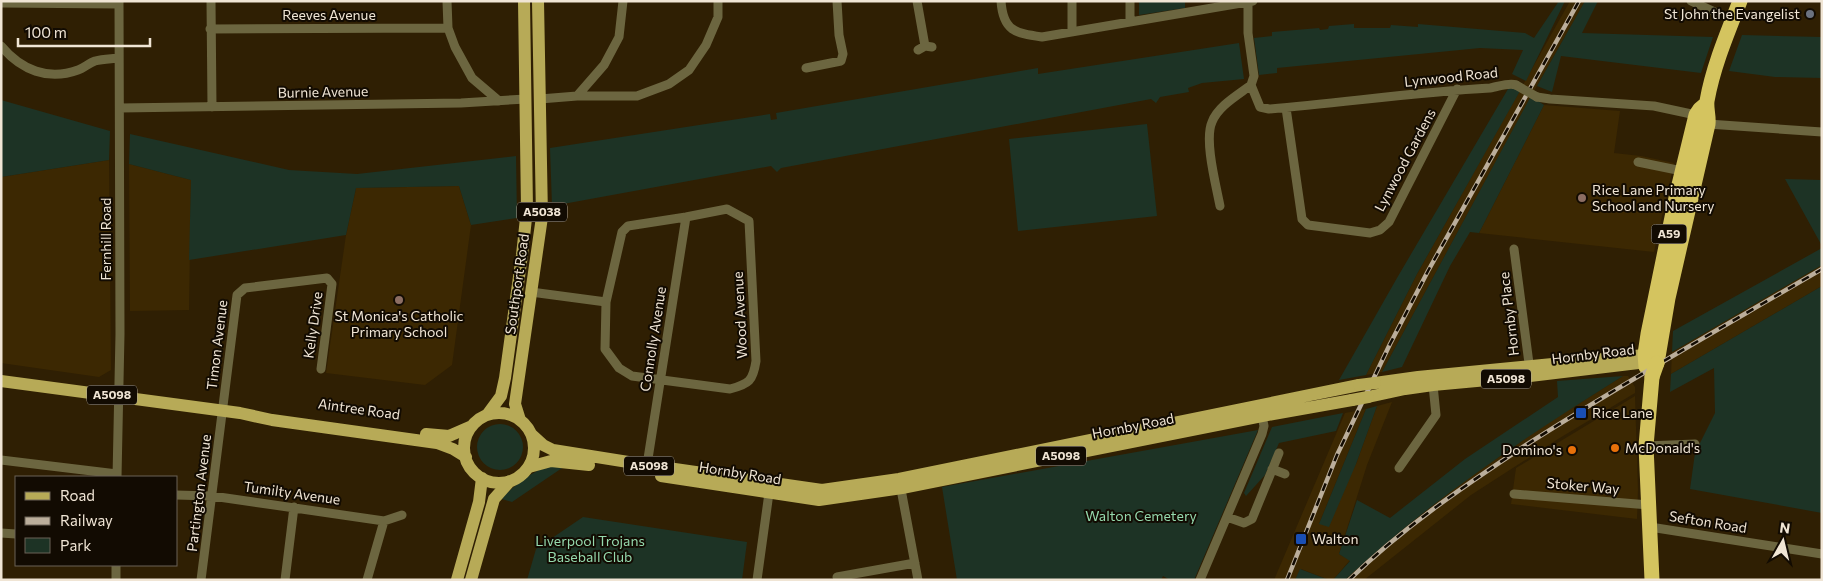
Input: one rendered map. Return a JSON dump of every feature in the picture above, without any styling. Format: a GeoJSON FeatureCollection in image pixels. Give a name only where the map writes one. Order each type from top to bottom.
{"type":"FeatureCollection","features":[{"type":"Feature","properties":{"kind":"highway","name":"A59"},"geometry":{"type":"LineString","coordinates":[[1651,367],[1674,271],[1702,120],[1713,75],[1740,1]]}},
{"type":"Feature","properties":{"kind":"highway","name":"A59"},"geometry":{"type":"LineString","coordinates":[[1652,580],[1646,446],[1651,367],[1682,171],[1702,120]]}},
{"type":"Feature","properties":{"kind":"main road","name":"Southport Road"},"geometry":{"type":"LineString","coordinates":[[487,416],[501,396],[527,209],[524,1]]}},
{"type":"Feature","properties":{"kind":"main road","name":"Southport Road"},"geometry":{"type":"LineString","coordinates":[[520,420],[516,404],[542,217],[538,1]]}},
{"type":"Feature","properties":{"kind":"main road","name":"Hornby Road"},"geometry":{"type":"LineString","coordinates":[[529,467],[551,461],[563,461],[819,500],[1261,411],[1375,383],[1530,371],[1651,367]]}},
{"type":"Feature","properties":{"kind":"main road","name":"Hornby Road"},"geometry":{"type":"LineString","coordinates":[[1261,411],[1352,400],[1433,385],[1530,371]]}},
{"type":"Feature","properties":{"kind":"main road","name":"Aintree Road"},"geometry":{"type":"LineString","coordinates":[[1,381],[223,410],[272,420],[437,443],[453,449],[466,457]]}},
{"type":"Feature","properties":{"kind":"main road","name":"Aintree Road"},"geometry":{"type":"LineString","coordinates":[[240,413],[274,412],[437,436],[449,436],[472,426]]}},
{"type":"Feature","properties":{"kind":"main road"},"geometry":{"type":"LineString","coordinates":[[472,426],[466,438],[464,448],[472,470],[482,478],[494,482],[510,481],[519,477],[529,467],[534,451],[532,435],[520,420],[512,415],[502,413],[487,416]]}},
{"type":"Feature","properties":{"kind":"main road","name":"A5038"},"geometry":{"type":"LineString","coordinates":[[472,426],[487,416]]}},
{"type":"Feature","properties":{"kind":"main road","name":"A5098"},"geometry":{"type":"LineString","coordinates":[[532,435],[543,445],[553,450],[647,466]]}},
{"type":"Feature","properties":{"kind":"main road","name":"Hornby Road"},"geometry":{"type":"LineString","coordinates":[[647,466],[822,490],[900,484]]}},
{"type":"Feature","properties":{"kind":"main road"},"geometry":{"type":"LineString","coordinates":[[457,580],[479,502],[482,478]]}},
{"type":"Feature","properties":{"kind":"main road"},"geometry":{"type":"LineString","coordinates":[[471,580],[494,499],[510,481]]}},
{"type":"Feature","properties":{"kind":"street"},"geometry":{"type":"LineString","coordinates":[[211,1],[212,107]]}},
{"type":"Feature","properties":{"kind":"street"},"geometry":{"type":"LineString","coordinates":[[447,1],[448,28],[454,47],[472,78],[500,101]]}},
{"type":"Feature","properties":{"kind":"street"},"geometry":{"type":"LineString","coordinates":[[577,96],[604,65],[619,37],[623,1]]}},
{"type":"Feature","properties":{"kind":"street"},"geometry":{"type":"LineString","coordinates":[[540,99],[577,96],[636,96],[669,84],[689,70],[706,45],[718,17],[718,1]]}},
{"type":"Feature","properties":{"kind":"street"},"geometry":{"type":"LineString","coordinates":[[806,68],[841,61],[843,54],[839,35],[837,1]]}},
{"type":"Feature","properties":{"kind":"street"},"geometry":{"type":"LineString","coordinates":[[917,1],[925,48]]}},
{"type":"Feature","properties":{"kind":"street"},"geometry":{"type":"LineString","coordinates":[[1001,1],[1003,19],[1007,25],[1013,30],[1042,37],[1253,1]]}},
{"type":"Feature","properties":{"kind":"street"},"geometry":{"type":"LineString","coordinates":[[1072,1],[1072,32]]}},
{"type":"Feature","properties":{"kind":"street"},"geometry":{"type":"LineString","coordinates":[[1130,1],[1130,22]]}},
{"type":"Feature","properties":{"kind":"street"},"geometry":{"type":"LineString","coordinates":[[1189,1],[1189,12]]}},
{"type":"Feature","properties":{"kind":"street"},"geometry":{"type":"LineString","coordinates":[[1692,1],[1732,20]]}},
{"type":"Feature","properties":{"kind":"street","name":"Lynwood Road"},"geometry":{"type":"LineString","coordinates":[[1248,2],[1248,38],[1253,80],[1260,107],[1269,109],[1286,108],[1493,88],[1512,84],[1538,97],[1654,106],[1702,120],[1822,132]]}},
{"type":"Feature","properties":{"kind":"street"},"geometry":{"type":"LineString","coordinates":[[1,3],[118,3]]}},
{"type":"Feature","properties":{"kind":"street","name":"Fernhill Road"},"geometry":{"type":"LineString","coordinates":[[117,476],[120,396],[118,3]]}},
{"type":"Feature","properties":{"kind":"street","name":"Reeves Avenue"},"geometry":{"type":"LineString","coordinates":[[210,29],[448,28]]}},
{"type":"Feature","properties":{"kind":"street"},"geometry":{"type":"LineString","coordinates":[[1,46],[22,66],[43,74],[66,74],[97,61],[119,58]]}},
{"type":"Feature","properties":{"kind":"street"},"geometry":{"type":"LineString","coordinates":[[1220,206],[1208,138],[1212,121],[1226,104],[1253,80]]}},
{"type":"Feature","properties":{"kind":"street","name":"Lynwood Gardens"},"geometry":{"type":"LineString","coordinates":[[1286,108],[1302,219],[1308,224],[1370,232],[1380,230],[1389,222],[1457,90]]}},
{"type":"Feature","properties":{"kind":"street","name":"Burnie Avenue"},"geometry":{"type":"LineString","coordinates":[[120,108],[461,103],[526,99]]}},
{"type":"Feature","properties":{"kind":"street"},"geometry":{"type":"LineString","coordinates":[[1638,162],[1682,171]]}},
{"type":"Feature","properties":{"kind":"street"},"geometry":{"type":"LineString","coordinates":[[1648,174],[1650,164]]}},
{"type":"Feature","properties":{"kind":"street","name":"Wood Avenue"},"geometry":{"type":"LineString","coordinates":[[660,380],[730,389],[745,385],[754,375],[756,361],[749,221],[727,209],[686,217]]}},
{"type":"Feature","properties":{"kind":"street"},"geometry":{"type":"LineString","coordinates":[[660,380],[632,376],[618,368],[610,357],[605,349],[606,302],[622,232],[628,226],[686,217]]}},
{"type":"Feature","properties":{"kind":"street","name":"Connolly Avenue"},"geometry":{"type":"LineString","coordinates":[[647,466],[686,217]]}},
{"type":"Feature","properties":{"kind":"street","name":"Hornby Place"},"geometry":{"type":"LineString","coordinates":[[1514,249],[1530,371]]}},
{"type":"Feature","properties":{"kind":"street","name":"Timon Avenue"},"geometry":{"type":"LineString","coordinates":[[223,410],[237,295],[245,288],[327,278],[332,284]]}},
{"type":"Feature","properties":{"kind":"street","name":"Kelly Drive"},"geometry":{"type":"LineString","coordinates":[[321,369],[332,284]]}},
{"type":"Feature","properties":{"kind":"street"},"geometry":{"type":"LineString","coordinates":[[531,292],[606,302]]}},
{"type":"Feature","properties":{"kind":"street"},"geometry":{"type":"LineString","coordinates":[[1399,468],[1436,415],[1433,385]]}},
{"type":"Feature","properties":{"kind":"street","name":"Partington Avenue"},"geometry":{"type":"LineString","coordinates":[[201,580],[223,410]]}},
{"type":"Feature","properties":{"kind":"street"},"geometry":{"type":"LineString","coordinates":[[1200,580],[1262,434],[1264,426],[1261,411]]}},
{"type":"Feature","properties":{"kind":"street"},"geometry":{"type":"LineString","coordinates":[[1646,446],[1695,444]]}},
{"type":"Feature","properties":{"kind":"street"},"geometry":{"type":"LineString","coordinates":[[1227,517],[1242,523],[1252,519],[1279,452]]}},
{"type":"Feature","properties":{"kind":"street"},"geometry":{"type":"LineString","coordinates":[[1,460],[117,476]]}},
{"type":"Feature","properties":{"kind":"street"},"geometry":{"type":"LineString","coordinates":[[1272,469],[1286,474]]}},
{"type":"Feature","properties":{"kind":"street"},"geometry":{"type":"LineString","coordinates":[[900,484],[918,580]]}},
{"type":"Feature","properties":{"kind":"street"},"geometry":{"type":"LineString","coordinates":[[757,580],[769,493]]}},
{"type":"Feature","properties":{"kind":"street","name":"Stoker Way"},"geometry":{"type":"LineString","coordinates":[[1514,494],[1649,505]]}},
{"type":"Feature","properties":{"kind":"street","name":"Tumilty Avenue"},"geometry":{"type":"LineString","coordinates":[[178,495],[212,496],[384,521],[402,515]]}},
{"type":"Feature","properties":{"kind":"street"},"geometry":{"type":"LineString","coordinates":[[285,580],[294,507]]}},
{"type":"Feature","properties":{"kind":"street"},"geometry":{"type":"LineString","coordinates":[[367,580],[384,521]]}},
{"type":"Feature","properties":{"kind":"street","name":"Sefton Road"},"geometry":{"type":"LineString","coordinates":[[1650,527],[1822,554]]}},
{"type":"Feature","properties":{"kind":"street"},"geometry":{"type":"LineString","coordinates":[[1,533],[15,534]]}},
{"type":"Feature","properties":{"kind":"street"},"geometry":{"type":"LineString","coordinates":[[838,577],[915,563]]}},
{"type":"Feature","properties":{"kind":"street"},"geometry":{"type":"LineString","coordinates":[[116,566],[116,580]]}},
{"type":"Feature","properties":{"kind":"shaded area"},"geometry":{"type":"Polygon","coordinates":[[[1570,1],[1585,1],[1534,91],[1382,372],[1366,375],[1417,274],[1570,1]]]}},
{"type":"Feature","properties":{"kind":"shaded area","name":"Rice Lane Primary School and Nursery"},"geometry":{"type":"Polygon","coordinates":[[[1544,105],[1620,111],[1614,153],[1674,163],[1654,252],[1479,233],[1544,105]]]}},
{"type":"Feature","properties":{"kind":"shaded area"},"geometry":{"type":"Polygon","coordinates":[[[109,160],[111,370],[99,377],[1,363],[1,177],[109,160]]]}},
{"type":"Feature","properties":{"kind":"shaded area"},"geometry":{"type":"Polygon","coordinates":[[[129,164],[191,180],[189,310],[130,311],[129,164]]]}},
{"type":"Feature","properties":{"kind":"shaded area","name":"St Monica's Catholic Primary School"},"geometry":{"type":"Polygon","coordinates":[[[459,186],[471,225],[452,365],[425,385],[326,373],[346,235],[356,188],[459,186]]]}},
{"type":"Feature","properties":{"kind":"shaded area"},"geometry":{"type":"Polygon","coordinates":[[[1822,265],[1822,286],[1671,374],[1672,352],[1822,265]]]}},
{"type":"Feature","properties":{"kind":"shaded area"},"geometry":{"type":"Polygon","coordinates":[[[1623,376],[1628,376],[1635,387],[1635,393],[1558,439],[1471,495],[1364,580],[1345,580],[1371,555],[1457,486],[1546,424],[1623,376]]]}},
{"type":"Feature","properties":{"kind":"shaded area"},"geometry":{"type":"Polygon","coordinates":[[[1635,396],[1637,519],[1511,504],[1516,468],[1635,396]]]}},
{"type":"Feature","properties":{"kind":"shaded area"},"geometry":{"type":"Polygon","coordinates":[[[1392,402],[1367,465],[1339,554],[1350,560],[1333,580],[1301,569],[1295,580],[1274,580],[1345,413],[1366,409],[1319,524],[1356,464],[1377,406],[1392,402]]]}},
{"type":"Feature","properties":{"kind":"green space"},"geometry":{"type":"Polygon","coordinates":[[[1139,1],[1185,1],[1185,8],[1139,15],[1139,1]]]}},
{"type":"Feature","properties":{"kind":"green space"},"geometry":{"type":"Polygon","coordinates":[[[1559,1],[1565,1],[1526,81],[1512,74],[1523,50],[1480,48],[1277,68],[1277,73],[1259,75],[1254,38],[1272,36],[1272,32],[1319,28],[1320,30],[1328,29],[1329,26],[1354,24],[1354,28],[1390,28],[1391,25],[1418,27],[1418,24],[1525,33],[1534,38],[1559,1]]]}},
{"type":"Feature","properties":{"kind":"green space"},"geometry":{"type":"Polygon","coordinates":[[[1585,1],[1598,1],[1582,33],[1713,37],[1701,73],[1561,56],[1552,92],[1537,86],[1585,1]]]}},
{"type":"Feature","properties":{"kind":"green space"},"geometry":{"type":"Polygon","coordinates":[[[1742,35],[1822,37],[1822,78],[1775,77],[1729,71],[1742,35]]]}},
{"type":"Feature","properties":{"kind":"green space"},"geometry":{"type":"Polygon","coordinates":[[[1239,43],[1244,79],[1202,83],[1188,88],[1189,92],[1160,97],[1156,103],[1151,99],[781,168],[777,172],[771,166],[552,206],[550,148],[770,114],[771,120],[777,119],[776,113],[1038,68],[1038,74],[1239,43]]]}},
{"type":"Feature","properties":{"kind":"green space"},"geometry":{"type":"Polygon","coordinates":[[[1513,87],[1520,91],[1417,274],[1366,375],[1339,380],[1508,89],[1513,87]]]}},
{"type":"Feature","properties":{"kind":"green space"},"geometry":{"type":"Polygon","coordinates":[[[1531,96],[1544,105],[1479,233],[1470,232],[1450,266],[1402,367],[1382,372],[1531,96]]]}},
{"type":"Feature","properties":{"kind":"green space"},"geometry":{"type":"Polygon","coordinates":[[[1,100],[110,131],[109,160],[1,177],[1,100]]]}},
{"type":"Feature","properties":{"kind":"green space"},"geometry":{"type":"Polygon","coordinates":[[[1147,124],[1157,216],[1018,231],[1009,139],[1147,124]]]}},
{"type":"Feature","properties":{"kind":"green space"},"geometry":{"type":"Polygon","coordinates":[[[130,134],[289,170],[357,174],[516,156],[517,218],[471,225],[459,186],[356,188],[346,235],[189,260],[191,180],[129,164],[130,134]]]}},
{"type":"Feature","properties":{"kind":"green space"},"geometry":{"type":"Polygon","coordinates":[[[1785,179],[1822,180],[1822,246],[1785,179]]]}},
{"type":"Feature","properties":{"kind":"green space"},"geometry":{"type":"Polygon","coordinates":[[[1822,248],[1822,265],[1672,352],[1673,331],[1822,248]]]}},
{"type":"Feature","properties":{"kind":"green space"},"geometry":{"type":"Polygon","coordinates":[[[1822,286],[1822,513],[1690,489],[1695,453],[1715,413],[1714,368],[1670,392],[1671,374],[1822,286]]]}},
{"type":"Feature","properties":{"kind":"green space"},"geometry":{"type":"Polygon","coordinates":[[[1623,376],[1479,471],[1410,523],[1345,580],[1333,580],[1350,561],[1339,554],[1357,500],[1390,518],[1465,459],[1558,397],[1557,381],[1623,376]]]}},
{"type":"Feature","properties":{"kind":"green space"},"geometry":{"type":"Polygon","coordinates":[[[1377,406],[1356,464],[1329,527],[1319,524],[1366,409],[1377,406]]]}},
{"type":"Feature","properties":{"kind":"green space"},"geometry":{"type":"Polygon","coordinates":[[[1343,413],[1336,431],[1279,443],[1265,475],[1246,496],[1244,493],[1272,427],[1343,413]]]}},
{"type":"Feature","properties":{"kind":"green space"},"geometry":{"type":"Polygon","coordinates":[[[500,424],[513,428],[519,434],[523,447],[519,460],[513,466],[500,470],[487,466],[481,460],[477,447],[481,434],[487,428],[500,424]]]}},
{"type":"Feature","properties":{"kind":"green space","name":"Walton Cemetery"},"geometry":{"type":"Polygon","coordinates":[[[1258,430],[1194,580],[1170,580],[1163,576],[1161,580],[957,580],[942,487],[1258,430]]]}},
{"type":"Feature","properties":{"kind":"green space"},"geometry":{"type":"Polygon","coordinates":[[[565,466],[512,502],[502,499],[515,486],[539,470],[565,466]]]}},
{"type":"Feature","properties":{"kind":"green space","name":"Liverpool Trojans Baseball Club"},"geometry":{"type":"Polygon","coordinates":[[[583,517],[747,542],[742,580],[527,580],[536,549],[583,517]]]}},
{"type":"Feature","properties":{"kind":"green space"},"geometry":{"type":"Polygon","coordinates":[[[1300,569],[1329,580],[1295,580],[1300,569]]]}},
{"type":"Feature","properties":{"kind":"railway"},"geometry":{"type":"LineString","coordinates":[[1287,580],[1337,455],[1390,344],[1428,271],[1579,1]]}},
{"type":"Feature","properties":{"kind":"railway"},"geometry":{"type":"LineString","coordinates":[[1349,580],[1412,525],[1526,445],[1636,377],[1822,269]]}},
{"type":"Feature","properties":{"kind":"place","name":"St John the Evangelist"},"geometry":{"type":"Point","coordinates":[1810,14]}},
{"type":"Feature","properties":{"kind":"place","name":"Rice Lane Primary School and Nursery"},"geometry":{"type":"Point","coordinates":[1582,198]}},
{"type":"Feature","properties":{"kind":"place","name":"St Monica's Catholic Primary School"},"geometry":{"type":"Point","coordinates":[399,300]}},
{"type":"Feature","properties":{"kind":"place","name":"Rice Lane"},"geometry":{"type":"Point","coordinates":[1581,413]}},
{"type":"Feature","properties":{"kind":"place","name":"McDonald's"},"geometry":{"type":"Point","coordinates":[1615,448]}},
{"type":"Feature","properties":{"kind":"place","name":"Domino's"},"geometry":{"type":"Point","coordinates":[1572,450]}},
{"type":"Feature","properties":{"kind":"place","name":"Walton"},"geometry":{"type":"Point","coordinates":[1301,539]}}]}
